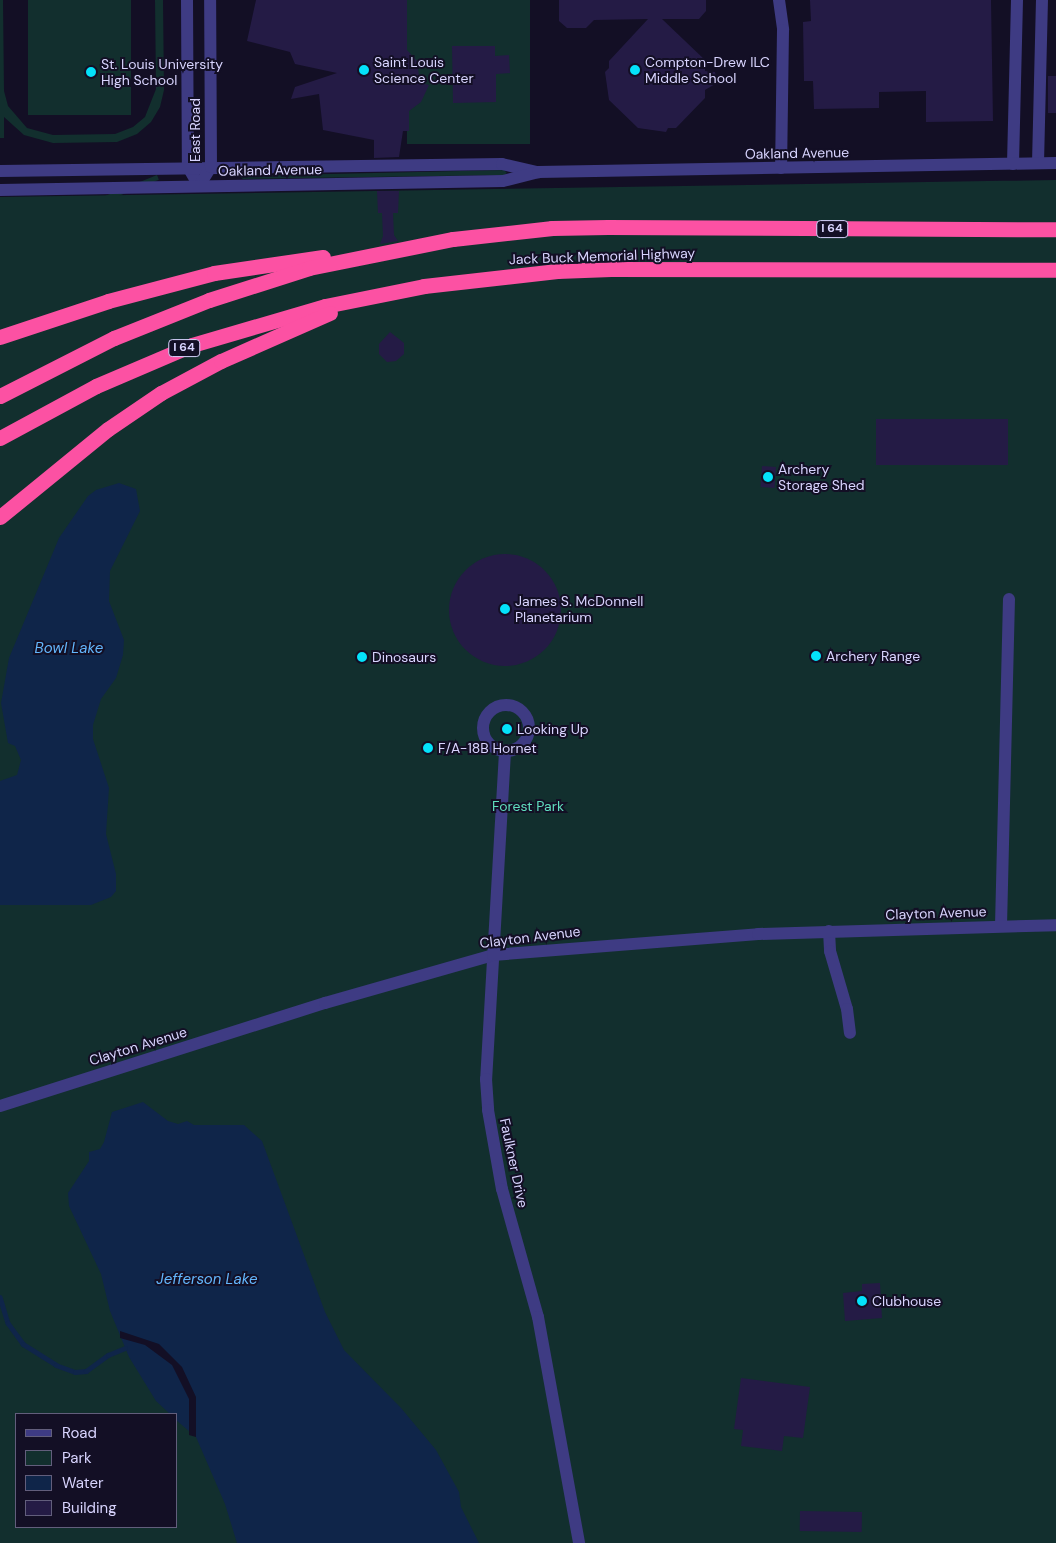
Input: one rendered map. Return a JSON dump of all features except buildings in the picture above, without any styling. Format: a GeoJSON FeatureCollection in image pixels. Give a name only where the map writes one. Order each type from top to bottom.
{"type":"FeatureCollection","features":[{"type":"Feature","properties":{"kind":"highway","name":"Jack Buck Memorial Highway"},"geometry":{"type":"LineString","coordinates":[[0,396],[68,359],[161,318],[257,284],[374,253],[452,239],[552,228],[1056,229]]}},
{"type":"Feature","properties":{"kind":"highway"},"geometry":{"type":"LineString","coordinates":[[0,337],[108,300],[214,274],[266,264],[374,253]]}},
{"type":"Feature","properties":{"kind":"highway","name":"Jack Buck Memorial Highway"},"geometry":{"type":"LineString","coordinates":[[0,438],[96,386],[192,345],[277,318],[381,293],[513,275],[611,269],[1056,270]]}},
{"type":"Feature","properties":{"kind":"highway"},"geometry":{"type":"LineString","coordinates":[[0,518],[108,429],[161,394],[268,340],[381,293]]}},
{"type":"Feature","properties":{"kind":"street","name":"East Road"},"geometry":{"type":"LineString","coordinates":[[187,0],[188,167],[199,186],[211,167],[210,0]]}},
{"type":"Feature","properties":{"kind":"street"},"geometry":{"type":"LineString","coordinates":[[778,0],[783,30],[781,168]]}},
{"type":"Feature","properties":{"kind":"street"},"geometry":{"type":"LineString","coordinates":[[1013,164],[1017,0]]}},
{"type":"Feature","properties":{"kind":"street"},"geometry":{"type":"LineString","coordinates":[[1038,163],[1042,0]]}},
{"type":"Feature","properties":{"kind":"street","name":"Oakland Avenue"},"geometry":{"type":"LineString","coordinates":[[0,171],[502,164],[538,172],[1056,163]]}},
{"type":"Feature","properties":{"kind":"street","name":"Oakland Avenue"},"geometry":{"type":"LineString","coordinates":[[0,190],[503,181],[538,172]]}},
{"type":"Feature","properties":{"kind":"street"},"geometry":{"type":"LineString","coordinates":[[1002,926],[1008,599]]}},
{"type":"Feature","properties":{"kind":"street","name":"Faulkner Drive"},"geometry":{"type":"LineString","coordinates":[[505,752],[486,1079],[492,1146],[538,1317],[572,1486],[579,1543]]}},
{"type":"Feature","properties":{"kind":"street","name":"Clayton Avenue"},"geometry":{"type":"LineString","coordinates":[[0,1106],[324,1003],[493,955],[676,938],[829,931],[1056,925]]}},
{"type":"Feature","properties":{"kind":"street"},"geometry":{"type":"LineString","coordinates":[[829,931],[830,951],[848,1009],[850,1033]]}},
{"type":"Feature","properties":{"kind":"green space"},"geometry":{"type":"Polygon","coordinates":[[[0,0],[3,0],[4,91],[8,106],[27,128],[53,135],[115,134],[133,127],[145,117],[156,89],[155,0],[163,0],[164,90],[160,107],[151,122],[137,134],[117,142],[53,143],[24,135],[4,117],[4,138],[0,138],[0,0]]]}},
{"type":"Feature","properties":{"kind":"green space"},"geometry":{"type":"Polygon","coordinates":[[[28,0],[131,0],[131,115],[28,115],[28,0]]]}},
{"type":"Feature","properties":{"kind":"green space"},"geometry":{"type":"Polygon","coordinates":[[[407,0],[530,0],[530,144],[407,144],[407,0]]]}},
{"type":"Feature","properties":{"kind":"green space"},"geometry":{"type":"Polygon","coordinates":[[[504,170],[507,173],[504,175],[243,179],[239,176],[504,170]]]}},
{"type":"Feature","properties":{"kind":"green space"},"geometry":{"type":"Polygon","coordinates":[[[157,175],[159,180],[13,238],[11,234],[157,175]]]}},
{"type":"Feature","properties":{"kind":"green space","name":"Forest Park"},"geometry":{"type":"Polygon","coordinates":[[[1056,180],[1056,1543],[0,1543],[0,197],[1056,180]]]}},
{"type":"Feature","properties":{"kind":"water","name":"Bowl Lake"},"geometry":{"type":"Polygon","coordinates":[[[119,483],[136,489],[140,511],[110,571],[109,601],[124,640],[123,655],[116,678],[101,699],[93,725],[93,739],[109,788],[106,834],[116,874],[116,891],[111,897],[91,905],[0,905],[0,781],[17,775],[21,760],[15,746],[8,743],[1,703],[9,658],[59,538],[88,496],[96,490],[119,483]]]}},
{"type":"Feature","properties":{"kind":"water","name":"Jefferson Lake"},"geometry":{"type":"Polygon","coordinates":[[[143,1102],[168,1121],[178,1124],[187,1121],[194,1125],[244,1125],[262,1141],[325,1312],[344,1350],[401,1408],[436,1450],[459,1492],[461,1507],[479,1543],[237,1543],[225,1504],[196,1437],[178,1422],[178,1413],[169,1413],[156,1401],[129,1357],[110,1311],[101,1274],[69,1206],[68,1193],[89,1161],[89,1152],[100,1149],[104,1142],[112,1112],[143,1102]]]}},
{"type":"Feature","properties":{"kind":"pier"},"geometry":{"type":"Polygon","coordinates":[[[120,1331],[159,1344],[182,1367],[196,1397],[196,1437],[189,1435],[189,1399],[172,1365],[145,1345],[120,1338],[120,1331]]]}},
{"type":"Feature","properties":{"kind":"waterway"},"geometry":{"type":"LineString","coordinates":[[0,1297],[8,1323],[23,1344],[56,1365],[75,1372],[86,1371],[108,1355],[125,1348]]}},
{"type":"Feature","properties":{"kind":"place","name":"Saint Louis Science Center"},"geometry":{"type":"Point","coordinates":[364,70]}},
{"type":"Feature","properties":{"kind":"place","name":"Compton-Drew ILC Middle School"},"geometry":{"type":"Point","coordinates":[635,70]}},
{"type":"Feature","properties":{"kind":"place","name":"St. Louis University High School"},"geometry":{"type":"Point","coordinates":[91,72]}},
{"type":"Feature","properties":{"kind":"place","name":"Archery Storage Shed"},"geometry":{"type":"Point","coordinates":[768,477]}},
{"type":"Feature","properties":{"kind":"place","name":"James S. McDonnell Planetarium"},"geometry":{"type":"Point","coordinates":[505,609]}},
{"type":"Feature","properties":{"kind":"place","name":"Archery Range"},"geometry":{"type":"Point","coordinates":[816,656]}},
{"type":"Feature","properties":{"kind":"place","name":"Dinosaurs"},"geometry":{"type":"Point","coordinates":[362,657]}},
{"type":"Feature","properties":{"kind":"place","name":"Looking Up"},"geometry":{"type":"Point","coordinates":[507,729]}},
{"type":"Feature","properties":{"kind":"place","name":"F/A-18B Hornet"},"geometry":{"type":"Point","coordinates":[428,748]}},
{"type":"Feature","properties":{"kind":"place","name":"Clubhouse"},"geometry":{"type":"Point","coordinates":[862,1301]}}]}
